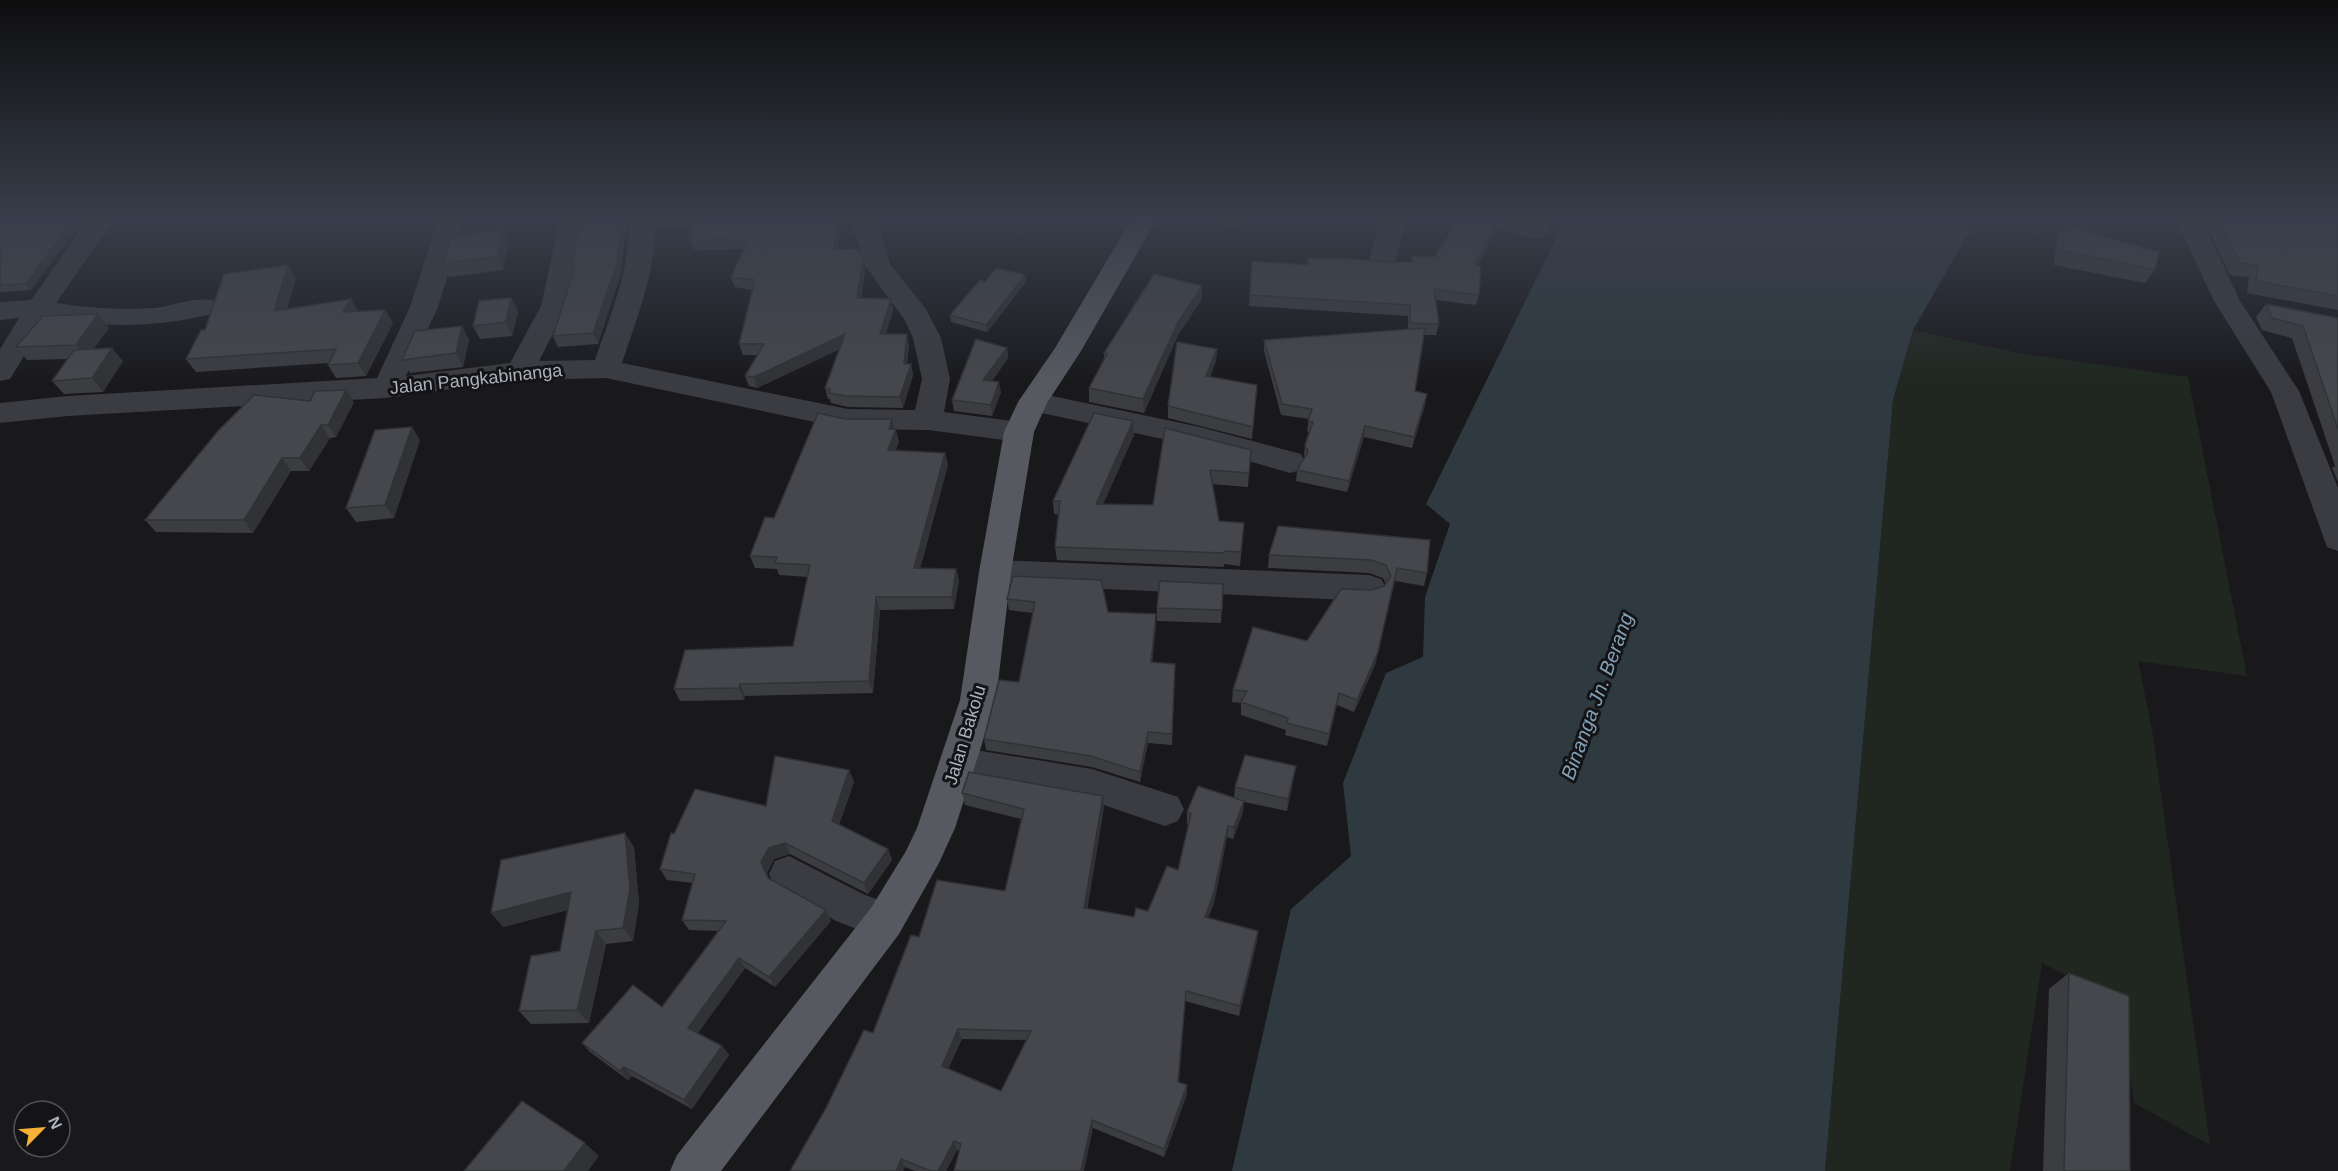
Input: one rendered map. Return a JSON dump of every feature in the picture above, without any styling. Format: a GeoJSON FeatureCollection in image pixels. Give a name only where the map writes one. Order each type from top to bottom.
{"type":"FeatureCollection","features":[{"type":"Feature","properties":{"kind":"main road","name":"Jalan Bakolu"},"geometry":{"type":"LineString","coordinates":[[693,1171],[868,915],[920,863],[936,828],[978,700],[995,572],[1010,422],[1067,351],[1112,275]]}},
{"type":"Feature","properties":{"kind":"street"},"geometry":{"type":"LineString","coordinates":[[0,372],[62,275]]}},
{"type":"Feature","properties":{"kind":"street"},"geometry":{"type":"LineString","coordinates":[[385,388],[401,364],[424,312],[435,275]]}},
{"type":"Feature","properties":{"kind":"street"},"geometry":{"type":"LineString","coordinates":[[520,371],[554,306],[563,275]]}},
{"type":"Feature","properties":{"kind":"street"},"geometry":{"type":"LineString","coordinates":[[606,369],[634,275]]}},
{"type":"Feature","properties":{"kind":"street"},"geometry":{"type":"LineString","coordinates":[[884,275],[901,299],[916,315],[927,338],[936,379],[928,420]]}},
{"type":"Feature","properties":{"kind":"street"},"geometry":{"type":"LineString","coordinates":[[2215,275],[2249,338],[2285,391],[2336,522]]}},
{"type":"Feature","properties":{"kind":"street"},"geometry":{"type":"LineString","coordinates":[[2227,301],[2259,308]]}},
{"type":"Feature","properties":{"kind":"street"},"geometry":{"type":"LineString","coordinates":[[0,311],[39,308],[89,317],[120,318],[156,316],[205,307]]}},
{"type":"Feature","properties":{"kind":"street","name":"Jalan Pangkabinanga"},"geometry":{"type":"LineString","coordinates":[[0,413],[68,406],[385,388],[520,371],[606,369],[807,412],[848,418],[1010,422],[1200,437],[1290,462]]}},
{"type":"Feature","properties":{"kind":"street"},"geometry":{"type":"LineString","coordinates":[[995,572],[1369,588]]}},
{"type":"Feature","properties":{"kind":"street"},"geometry":{"type":"LineString","coordinates":[[957,764],[1092,785],[1166,809]]}},
{"type":"Feature","properties":{"kind":"street"},"geometry":{"type":"LineString","coordinates":[[789,874],[868,915]]}},
{"type":"Feature","properties":{"kind":"shaded area"},"geometry":{"type":"Polygon","coordinates":[[[1913,330],[2018,353],[2188,377],[2247,676],[2138,661],[2152,729],[2210,1145],[2134,1103],[2120,1001],[2042,963],[2010,1171],[1825,1171],[1893,400],[1913,330]]]}},
{"type":"Feature","properties":{"kind":"water","name":"Binanga Jn. Berang"},"geometry":{"type":"Polygon","coordinates":[[[1538,275],[1945,275],[1913,330],[1893,400],[1825,1171],[1232,1171],[1291,909],[1351,856],[1343,783],[1386,673],[1423,657],[1425,597],[1450,524],[1426,504],[1538,275]]]}},
{"type":"Feature","properties":{"kind":"building"},"geometry":{"type":"Polygon","coordinates":[[[0,275],[33,275],[26,284],[0,285],[0,275]]]}},
{"type":"Feature","properties":{"kind":"building"},"geometry":{"type":"Polygon","coordinates":[[[224,275],[285,275],[274,311],[351,299],[343,312],[385,310],[358,363],[328,365],[336,349],[186,359],[201,330],[205,330],[224,275]]]}},
{"type":"Feature","properties":{"kind":"building"},"geometry":{"type":"Polygon","coordinates":[[[573,275],[613,275],[593,333],[553,336],[573,275]]]}},
{"type":"Feature","properties":{"kind":"building"},"geometry":{"type":"Polygon","coordinates":[[[732,275],[861,275],[857,298],[891,299],[880,334],[907,334],[904,364],[911,364],[900,397],[846,396],[829,393],[830,389],[825,388],[845,334],[754,377],[745,376],[764,344],[739,344],[755,280],[731,277],[732,275]]]}},
{"type":"Feature","properties":{"kind":"building"},"geometry":{"type":"Polygon","coordinates":[[[991,275],[1025,275],[986,325],[950,315],[980,280],[985,282],[991,275]]]}},
{"type":"Feature","properties":{"kind":"building"},"geometry":{"type":"Polygon","coordinates":[[[1154,275],[1202,286],[1178,322],[1143,399],[1089,388],[1107,354],[1104,353],[1154,275]]]}},
{"type":"Feature","properties":{"kind":"building"},"geometry":{"type":"Polygon","coordinates":[[[1251,275],[1480,275],[1479,295],[1434,289],[1439,324],[1410,323],[1410,305],[1250,295],[1251,275]]]}},
{"type":"Feature","properties":{"kind":"building"},"geometry":{"type":"Polygon","coordinates":[[[2257,275],[2338,275],[2338,296],[2256,281],[2257,275]]]}},
{"type":"Feature","properties":{"kind":"building"},"geometry":{"type":"Polygon","coordinates":[[[511,298],[506,322],[473,326],[479,301],[511,298]]]}},
{"type":"Feature","properties":{"kind":"building"},"geometry":{"type":"Polygon","coordinates":[[[2266,304],[2338,318],[2338,429],[2303,326],[2272,318],[2266,304]]]}},
{"type":"Feature","properties":{"kind":"building"},"geometry":{"type":"Polygon","coordinates":[[[98,314],[76,345],[16,347],[43,316],[98,314]]]}},
{"type":"Feature","properties":{"kind":"building"},"geometry":{"type":"Polygon","coordinates":[[[462,326],[456,353],[402,360],[415,331],[462,326]]]}},
{"type":"Feature","properties":{"kind":"building"},"geometry":{"type":"Polygon","coordinates":[[[1425,328],[1415,391],[1427,394],[1414,437],[1365,426],[1349,481],[1297,470],[1308,452],[1305,445],[1313,422],[1308,421],[1312,409],[1282,404],[1264,340],[1425,328]]]}},
{"type":"Feature","properties":{"kind":"building"},"geometry":{"type":"Polygon","coordinates":[[[976,339],[1007,348],[983,380],[999,382],[991,405],[952,400],[976,339]]]}},
{"type":"Feature","properties":{"kind":"building"},"geometry":{"type":"Polygon","coordinates":[[[1177,342],[1217,349],[1206,376],[1257,385],[1253,427],[1168,406],[1177,342]]]}},
{"type":"Feature","properties":{"kind":"building"},"geometry":{"type":"Polygon","coordinates":[[[112,348],[92,378],[52,381],[74,350],[112,348]]]}},
{"type":"Feature","properties":{"kind":"building"},"geometry":{"type":"Polygon","coordinates":[[[346,390],[328,425],[321,425],[300,458],[282,458],[244,520],[145,520],[218,431],[254,395],[310,401],[315,391],[346,390]]]}},
{"type":"Feature","properties":{"kind":"building"},"geometry":{"type":"Polygon","coordinates":[[[818,413],[845,419],[892,419],[889,429],[896,429],[888,450],[945,453],[914,568],[956,569],[952,597],[876,597],[869,681],[740,684],[739,688],[674,689],[685,650],[793,646],[810,565],[775,563],[777,557],[750,556],[765,517],[774,518],[818,413]]]}},
{"type":"Feature","properties":{"kind":"building"},"geometry":{"type":"Polygon","coordinates":[[[1094,413],[1133,421],[1096,504],[1153,505],[1165,428],[1251,450],[1249,473],[1210,470],[1219,521],[1244,523],[1241,552],[1055,547],[1060,501],[1053,501],[1094,413]]]}},
{"type":"Feature","properties":{"kind":"building"},"geometry":{"type":"Polygon","coordinates":[[[412,427],[385,505],[346,508],[375,430],[412,427]]]}},
{"type":"Feature","properties":{"kind":"building"},"geometry":{"type":"Polygon","coordinates":[[[1278,526],[1430,540],[1427,573],[1397,568],[1378,652],[1357,700],[1339,693],[1329,734],[1287,723],[1288,718],[1241,702],[1247,691],[1233,690],[1253,627],[1307,641],[1341,589],[1372,590],[1384,586],[1391,576],[1386,565],[1371,560],[1269,555],[1278,526]]]}},
{"type":"Feature","properties":{"kind":"building"},"geometry":{"type":"Polygon","coordinates":[[[1013,576],[1101,580],[1108,612],[1156,614],[1151,662],[1175,664],[1172,734],[1148,732],[1140,772],[1091,756],[984,739],[999,680],[1019,682],[1035,602],[1007,599],[1013,576]]]}},
{"type":"Feature","properties":{"kind":"building"},"geometry":{"type":"Polygon","coordinates":[[[1160,581],[1223,584],[1222,610],[1157,608],[1160,581]]]}},
{"type":"Feature","properties":{"kind":"building"},"geometry":{"type":"Polygon","coordinates":[[[1245,755],[1296,766],[1288,799],[1235,787],[1245,755]]]}},
{"type":"Feature","properties":{"kind":"building"},"geometry":{"type":"Polygon","coordinates":[[[775,756],[849,770],[832,821],[888,849],[864,883],[785,843],[769,848],[761,862],[768,878],[826,910],[769,977],[739,958],[688,1028],[722,1046],[684,1100],[624,1067],[620,1071],[582,1043],[633,985],[662,1007],[726,921],[682,920],[695,874],[660,869],[671,833],[674,834],[695,789],[766,806],[775,756]]]}},
{"type":"Feature","properties":{"kind":"building"},"geometry":{"type":"Polygon","coordinates":[[[969,772],[1103,796],[1084,908],[1134,917],[1136,908],[1148,911],[1167,866],[1178,870],[1191,814],[1187,812],[1198,786],[1244,801],[1234,827],[1228,826],[1214,892],[1205,917],[1258,931],[1240,1006],[1186,991],[1178,1082],[1187,1085],[1164,1149],[1092,1120],[1081,1171],[954,1171],[961,1144],[954,1141],[938,1171],[931,1171],[901,1159],[896,1171],[790,1171],[826,1108],[864,1030],[873,1033],[911,935],[919,937],[937,880],[1005,891],[1024,809],[962,793],[969,772]],[[958,1029],[942,1066],[1001,1091],[1031,1031],[958,1029]]]}},
{"type":"Feature","properties":{"kind":"building"},"geometry":{"type":"Polygon","coordinates":[[[625,833],[630,889],[623,928],[596,931],[577,1010],[519,1011],[531,956],[560,951],[571,892],[491,913],[501,860],[625,833]]]}},
{"type":"Feature","properties":{"kind":"building"},"geometry":{"type":"Polygon","coordinates":[[[2069,973],[2129,996],[2130,1171],[2064,1171],[2069,973]]]}},
{"type":"Feature","properties":{"kind":"building"},"geometry":{"type":"Polygon","coordinates":[[[522,1101],[585,1143],[564,1171],[464,1171],[522,1101]]]}}]}
